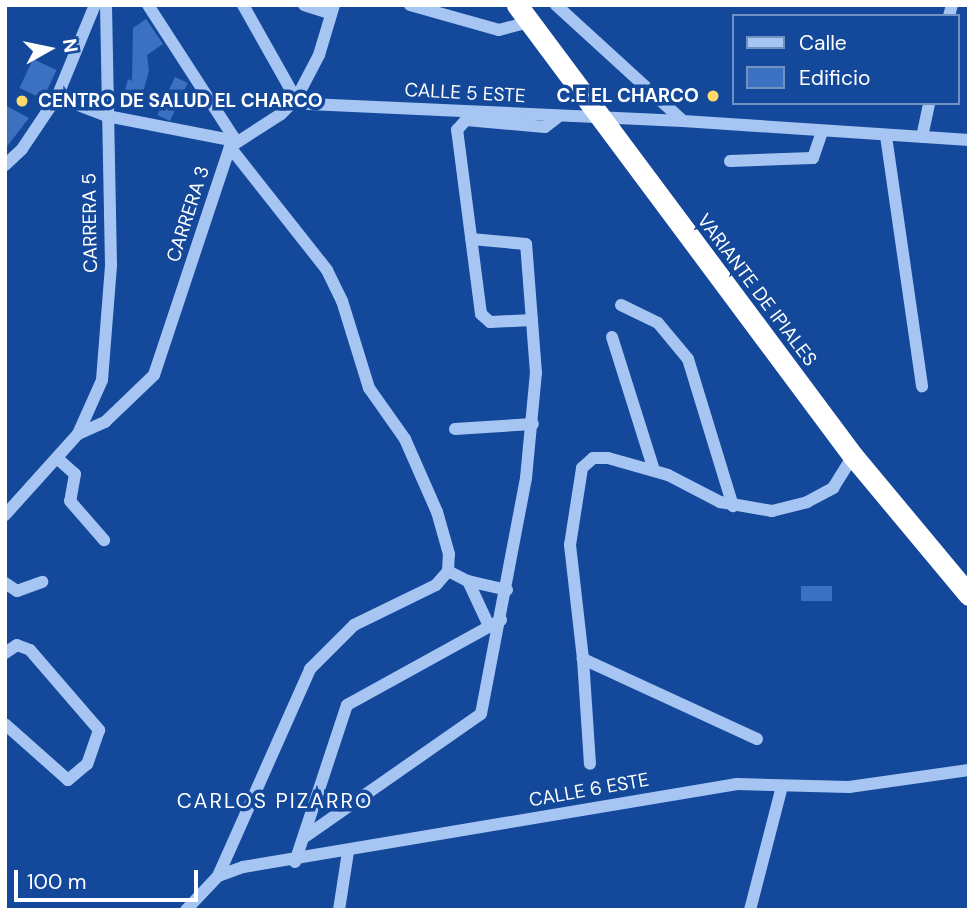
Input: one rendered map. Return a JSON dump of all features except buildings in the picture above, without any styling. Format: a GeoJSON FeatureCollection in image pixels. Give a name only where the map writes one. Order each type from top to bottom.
{"type":"FeatureCollection","features":[{"type":"Feature","properties":{"kind":"highway","name":"VARIANTE DE IPIALES"},"geometry":{"type":"LineString","coordinates":[[523,14],[853,456],[969,595]]}},
{"type":"Feature","properties":{"kind":"street"},"geometry":{"type":"LineString","coordinates":[[5,165],[11,151],[57,97],[95,5]]}},
{"type":"Feature","properties":{"kind":"street","name":"CARRERA 5"},"geometry":{"type":"LineString","coordinates":[[78,434],[102,380],[106,356],[111,265],[106,5]]}},
{"type":"Feature","properties":{"kind":"street"},"geometry":{"type":"LineString","coordinates":[[148,5],[233,144],[327,271],[369,388],[405,439],[437,512],[449,554],[448,571],[423,594],[355,625],[310,669],[218,876],[186,910]]}},
{"type":"Feature","properties":{"kind":"street"},"geometry":{"type":"LineString","coordinates":[[243,5],[296,99]]}},
{"type":"Feature","properties":{"kind":"street"},"geometry":{"type":"LineString","coordinates":[[57,97],[107,116],[233,144],[281,114],[296,99],[319,55],[333,10],[304,5]]}},
{"type":"Feature","properties":{"kind":"street"},"geometry":{"type":"LineString","coordinates":[[410,5],[499,30],[512,30],[523,14]]}},
{"type":"Feature","properties":{"kind":"street"},"geometry":{"type":"LineString","coordinates":[[556,5],[683,121]]}},
{"type":"Feature","properties":{"kind":"street","name":"CALLE 5 ESTE"},"geometry":{"type":"LineString","coordinates":[[296,99],[309,104],[683,121],[969,140]]}},
{"type":"Feature","properties":{"kind":"street"},"geometry":{"type":"LineString","coordinates":[[922,138],[929,105]]}},
{"type":"Feature","properties":{"kind":"street"},"geometry":{"type":"LineString","coordinates":[[532,320],[485,320],[471,239],[459,122],[545,127],[558,117]]}},
{"type":"Feature","properties":{"kind":"street"},"geometry":{"type":"LineString","coordinates":[[730,161],[813,158],[822,132]]}},
{"type":"Feature","properties":{"kind":"street"},"geometry":{"type":"LineString","coordinates":[[886,136],[922,386]]}},
{"type":"Feature","properties":{"kind":"street","name":"CARRERA 3"},"geometry":{"type":"LineString","coordinates":[[78,434],[105,422],[153,375],[233,144]]}},
{"type":"Feature","properties":{"kind":"street"},"geometry":{"type":"LineString","coordinates":[[306,836],[481,714],[495,623],[507,590],[533,424],[532,320],[526,244],[471,239]]}},
{"type":"Feature","properties":{"kind":"street"},"geometry":{"type":"LineString","coordinates":[[621,305],[658,323],[688,359],[733,506]]}},
{"type":"Feature","properties":{"kind":"street"},"geometry":{"type":"LineString","coordinates":[[612,337],[654,470]]}},
{"type":"Feature","properties":{"kind":"street"},"geometry":{"type":"LineString","coordinates":[[455,429],[533,424]]}},
{"type":"Feature","properties":{"kind":"street"},"geometry":{"type":"LineString","coordinates":[[5,515],[78,434]]}},
{"type":"Feature","properties":{"kind":"street"},"geometry":{"type":"LineString","coordinates":[[590,764],[583,659],[570,545],[582,468],[593,458],[654,470],[733,506],[772,511],[807,502],[833,488],[853,456]]}},
{"type":"Feature","properties":{"kind":"street"},"geometry":{"type":"LineString","coordinates":[[57,458],[75,474],[68,492],[72,506],[104,540]]}},
{"type":"Feature","properties":{"kind":"street"},"geometry":{"type":"LineString","coordinates":[[448,571],[468,581],[507,590]]}},
{"type":"Feature","properties":{"kind":"street"},"geometry":{"type":"LineString","coordinates":[[468,581],[495,623]]}},
{"type":"Feature","properties":{"kind":"street"},"geometry":{"type":"LineString","coordinates":[[5,583],[17,591],[42,582]]}},
{"type":"Feature","properties":{"kind":"street"},"geometry":{"type":"LineString","coordinates":[[295,862],[306,836],[347,705],[495,623]]}},
{"type":"Feature","properties":{"kind":"street"},"geometry":{"type":"LineString","coordinates":[[5,653],[17,645],[30,650],[96,721],[98,741],[86,764],[72,778],[63,778],[5,724]]}},
{"type":"Feature","properties":{"kind":"street"},"geometry":{"type":"LineString","coordinates":[[583,659],[757,739]]}},
{"type":"Feature","properties":{"kind":"street","name":"CALLE 6 ESTE"},"geometry":{"type":"LineString","coordinates":[[218,876],[243,867],[295,862],[737,784],[849,787],[969,770]]}},
{"type":"Feature","properties":{"kind":"street"},"geometry":{"type":"LineString","coordinates":[[750,910],[782,786]]}},
{"type":"Feature","properties":{"kind":"street"},"geometry":{"type":"LineString","coordinates":[[339,910],[348,852]]}},
{"type":"Feature","properties":{"kind":"place","name":"C.E EL CHARCO"},"geometry":{"type":"Point","coordinates":[713,96]}},
{"type":"Feature","properties":{"kind":"place","name":"CENTRO DE SALUD EL CHARCO"},"geometry":{"type":"Point","coordinates":[22,101]}},
{"type":"Feature","properties":{"kind":"district","name":"CARLOS PIZARRO"},"geometry":{"type":"Point","coordinates":[275,801]}}]}
